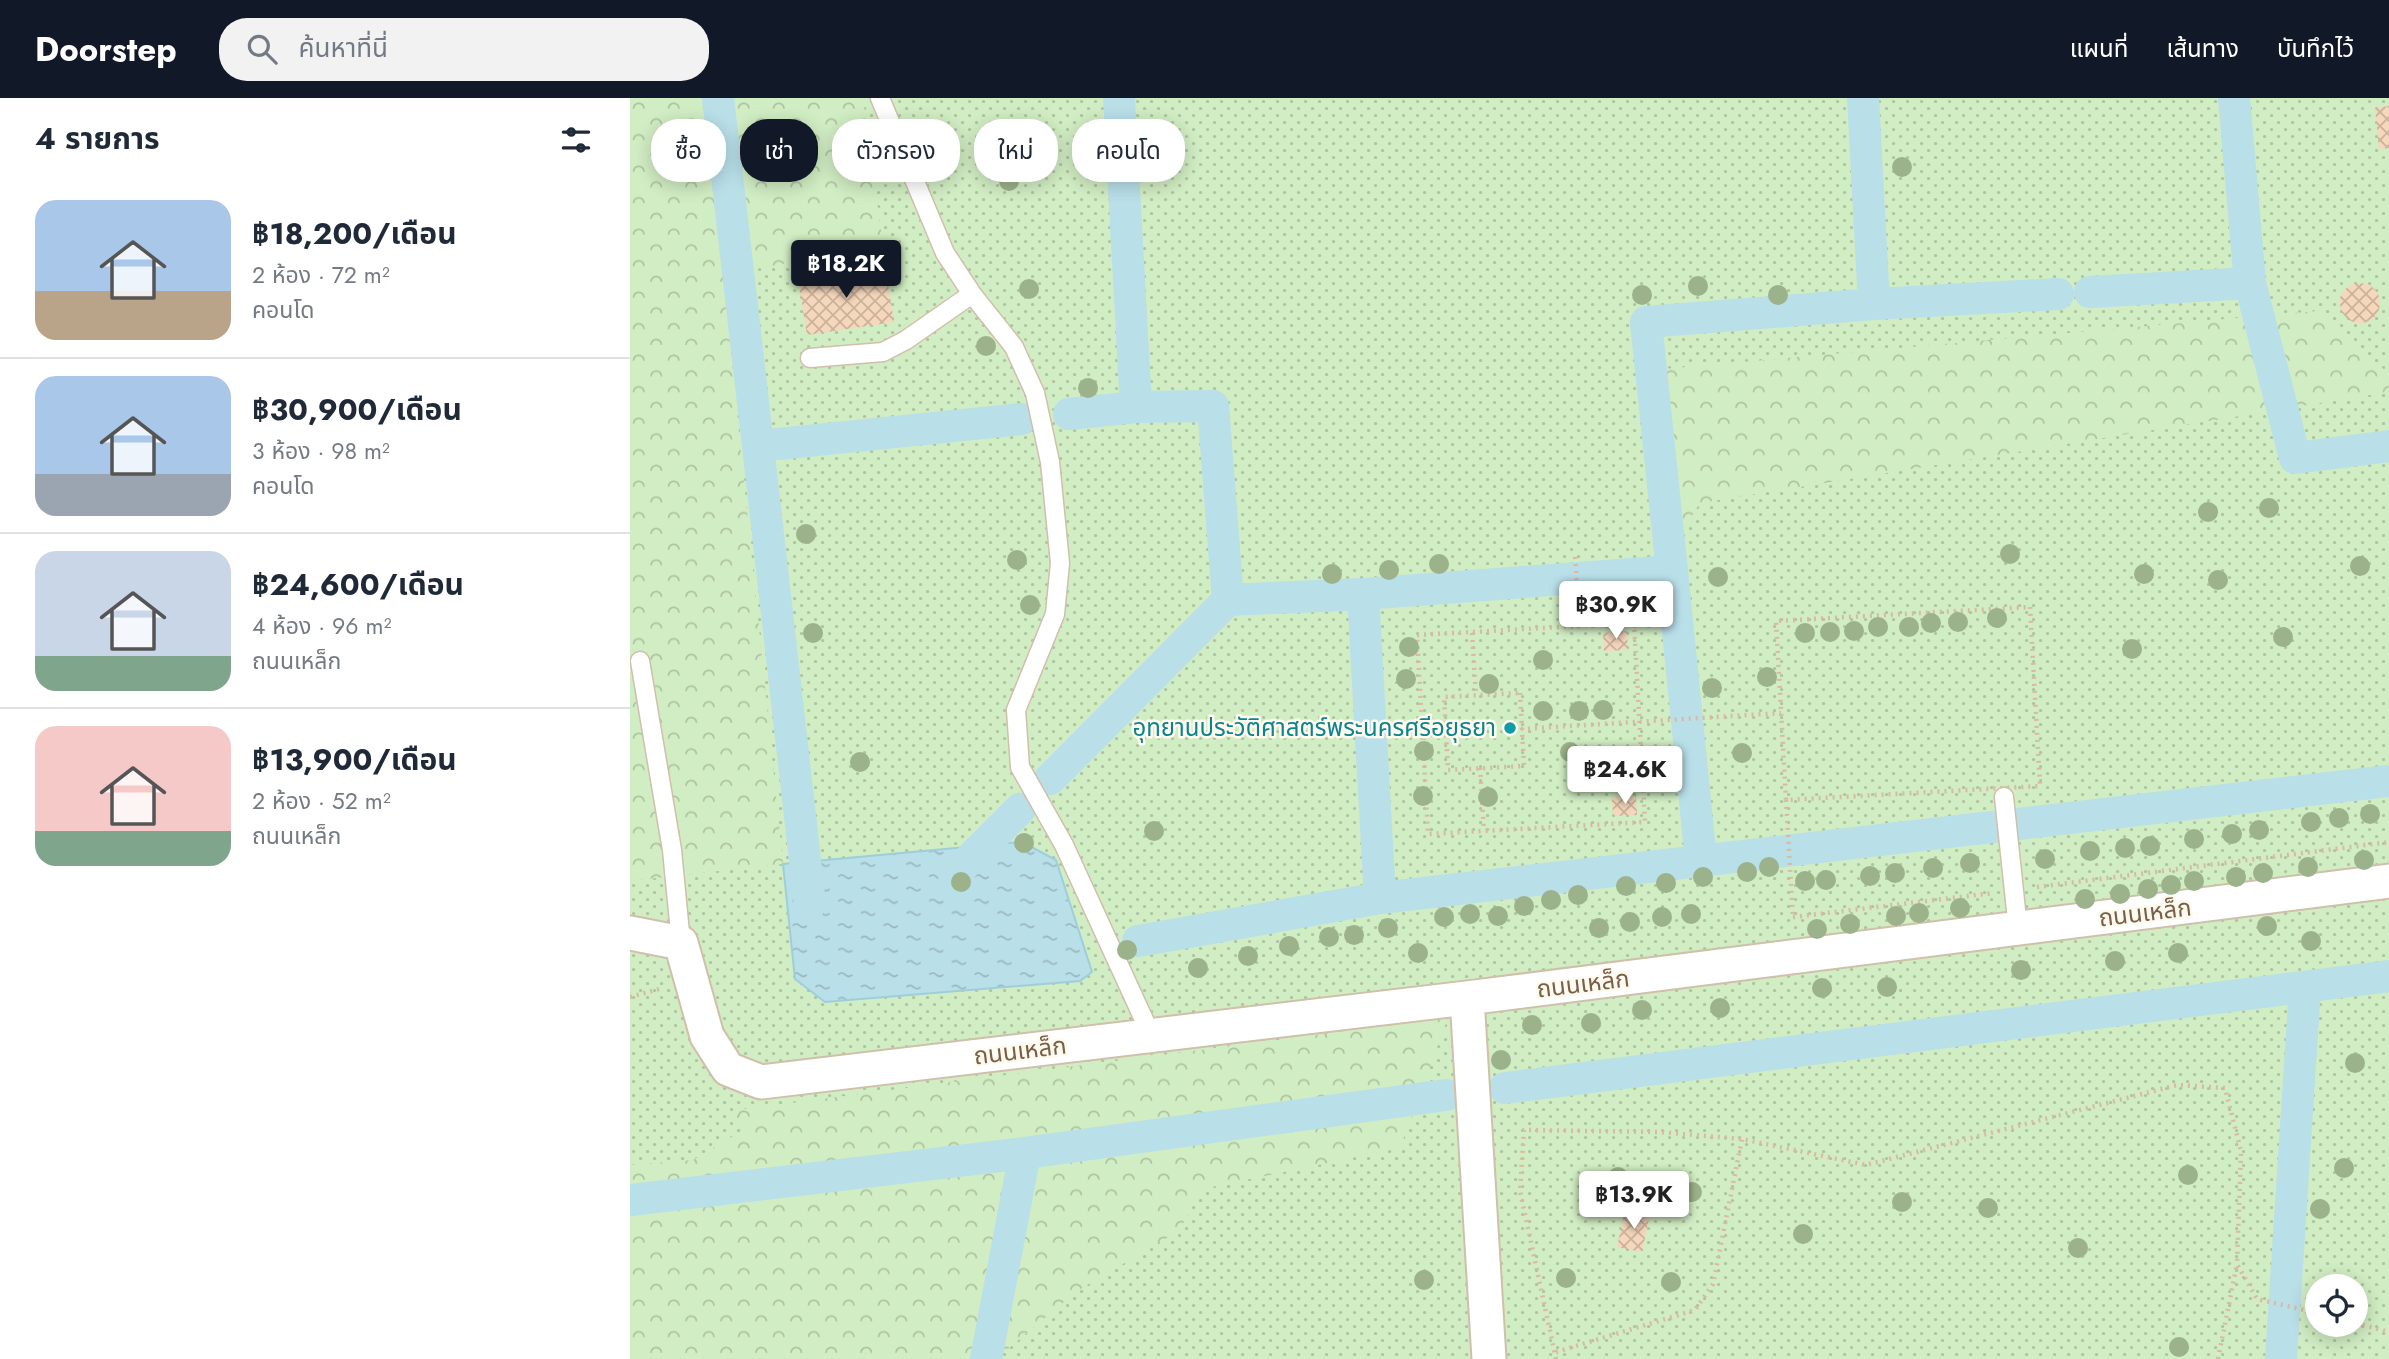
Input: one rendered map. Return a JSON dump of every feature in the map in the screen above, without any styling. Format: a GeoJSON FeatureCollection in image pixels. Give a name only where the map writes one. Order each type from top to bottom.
{"type":"FeatureCollection","features":[{"type":"Feature","properties":{"kind":"street","name":"ถนนเหล็ก"},"geometry":{"type":"LineString","coordinates":[[681,943],[707,1036],[728,1069],[761,1082],[1467,998],[2389,881]]}},
{"type":"Feature","properties":{"kind":"street"},"geometry":{"type":"LineString","coordinates":[[630,933],[681,943]]}},
{"type":"Feature","properties":{"kind":"street"},"geometry":{"type":"LineString","coordinates":[[1467,998],[1489,1359]]}},
{"type":"Feature","properties":{"kind":"lane"},"geometry":{"type":"LineString","coordinates":[[880,98],[945,253],[972,294],[1014,347],[1035,393],[1053,487],[1060,563],[1055,614],[1016,710],[1020,767],[1063,845],[1151,1035]]}},
{"type":"Feature","properties":{"kind":"lane"},"geometry":{"type":"LineString","coordinates":[[810,358],[883,352],[906,340],[972,294]]}},
{"type":"Feature","properties":{"kind":"lane"},"geometry":{"type":"LineString","coordinates":[[640,661],[672,850],[681,943]]}},
{"type":"Feature","properties":{"kind":"lane"},"geometry":{"type":"LineString","coordinates":[[2004,797],[2018,929]]}},
{"type":"Feature","properties":{"kind":"path"},"geometry":{"type":"LineString","coordinates":[[1575,557],[1580,627]]}},
{"type":"Feature","properties":{"kind":"path"},"geometry":{"type":"LineString","coordinates":[[1786,800],[2040,786],[2030,607],[1776,621],[1791,894]]}},
{"type":"Feature","properties":{"kind":"path"},"geometry":{"type":"LineString","coordinates":[[1634,623],[1645,822],[1428,834],[1417,635],[1472,633],[1634,623]]}},
{"type":"Feature","properties":{"kind":"path"},"geometry":{"type":"LineString","coordinates":[[1472,633],[1476,695]]}},
{"type":"Feature","properties":{"kind":"path"},"geometry":{"type":"LineString","coordinates":[[1520,693],[1524,766],[1448,770],[1444,697],[1476,695],[1520,693]]}},
{"type":"Feature","properties":{"kind":"path"},"geometry":{"type":"LineString","coordinates":[[1521,729],[1781,713]]}},
{"type":"Feature","properties":{"kind":"path"},"geometry":{"type":"LineString","coordinates":[[1423,735],[1446,734]]}},
{"type":"Feature","properties":{"kind":"path"},"geometry":{"type":"LineString","coordinates":[[1480,768],[1484,831]]}},
{"type":"Feature","properties":{"kind":"path"},"geometry":{"type":"LineString","coordinates":[[1793,918],[2389,842]]}},
{"type":"Feature","properties":{"kind":"path"},"geometry":{"type":"LineString","coordinates":[[1556,1359],[1520,1191],[1524,1130],[1659,1132],[1742,1139],[1866,1165],[2177,1085],[2225,1088],[2241,1151],[2237,1264],[2218,1359]]}},
{"type":"Feature","properties":{"kind":"path"},"geometry":{"type":"LineString","coordinates":[[1556,1352],[1695,1310],[1713,1284],[1742,1139]]}},
{"type":"Feature","properties":{"kind":"path"},"geometry":{"type":"LineString","coordinates":[[2237,1264],[2257,1299],[2305,1310]]}},
{"type":"Feature","properties":{"kind":"path"},"geometry":{"type":"LineString","coordinates":[[2368,1326],[2389,1332]]}},
{"type":"Feature","properties":{"kind":"green space"},"geometry":{"type":"Polygon","coordinates":[[[630,98],[2389,98],[2389,1359],[630,1359],[630,98]]]}},
{"type":"Feature","properties":{"kind":"green space"},"geometry":{"type":"Polygon","coordinates":[[[630,98],[863,98],[866,119],[832,119],[832,182],[874,182],[883,245],[723,275],[783,864],[630,881],[630,98]]]}},
{"type":"Feature","properties":{"kind":"green space"},"geometry":{"type":"Polygon","coordinates":[[[2317,311],[2389,374],[2389,392],[1700,503],[1686,525],[1667,527],[1652,370],[2317,311]]]}},
{"type":"Feature","properties":{"kind":"green space"},"geometry":{"type":"Polygon","coordinates":[[[1448,1018],[1400,1148],[1202,1189],[1179,1231],[1077,1291],[996,1359],[630,1359],[630,1165],[693,1160],[743,1130],[736,1110],[1448,1018]]]}},
{"type":"Feature","properties":{"kind":"water"},"geometry":{"type":"Polygon","coordinates":[[[1022,842],[1056,860],[1092,972],[1080,981],[825,1002],[795,979],[783,864],[1022,842]]]}},
{"type":"Feature","properties":{"kind":"building"},"geometry":{"type":"Polygon","coordinates":[[[2389,106],[2389,148],[2379,149],[2375,108],[2389,106]]]}},
{"type":"Feature","properties":{"kind":"building"},"geometry":{"type":"Polygon","coordinates":[[[885,265],[894,322],[807,335],[798,279],[885,265]]]}},
{"type":"Feature","properties":{"kind":"building"},"geometry":{"type":"Polygon","coordinates":[[[2360,283],[2368,284],[2374,289],[2379,295],[2379,311],[2374,317],[2368,322],[2360,323],[2352,322],[2346,317],[2341,311],[2340,303],[2341,295],[2346,289],[2352,284],[2360,283]]]}},
{"type":"Feature","properties":{"kind":"building"},"geometry":{"type":"Polygon","coordinates":[[[1627,631],[1628,650],[1604,651],[1603,633],[1627,631]]]}},
{"type":"Feature","properties":{"kind":"building"},"geometry":{"type":"Polygon","coordinates":[[[1636,796],[1637,815],[1613,816],[1612,798],[1636,796]]]}},
{"type":"Feature","properties":{"kind":"building"},"geometry":{"type":"Polygon","coordinates":[[[1625,1209],[1650,1214],[1642,1252],[1617,1247],[1625,1209]]]}},
{"type":"Feature","properties":{"kind":"waterway"},"geometry":{"type":"LineString","coordinates":[[718,98],[758,446],[1022,419]]}},
{"type":"Feature","properties":{"kind":"waterway"},"geometry":{"type":"LineString","coordinates":[[1119,98],[1136,407]]}},
{"type":"Feature","properties":{"kind":"waterway"},"geometry":{"type":"LineString","coordinates":[[1863,98],[1874,304]]}},
{"type":"Feature","properties":{"kind":"waterway"},"geometry":{"type":"LineString","coordinates":[[2234,98],[2250,283]]}},
{"type":"Feature","properties":{"kind":"waterway"},"geometry":{"type":"LineString","coordinates":[[2090,292],[2250,283],[2295,458],[2389,446]]}},
{"type":"Feature","properties":{"kind":"waterway"},"geometry":{"type":"LineString","coordinates":[[1069,414],[1136,407],[1213,406],[1228,600],[1363,594],[1672,571],[1646,322],[1874,304],[2058,294]]}},
{"type":"Feature","properties":{"kind":"waterway"},"geometry":{"type":"LineString","coordinates":[[758,446],[810,904]]}},
{"type":"Feature","properties":{"kind":"waterway"},"geometry":{"type":"LineString","coordinates":[[1672,571],[1701,861]]}},
{"type":"Feature","properties":{"kind":"waterway"},"geometry":{"type":"LineString","coordinates":[[1363,594],[1380,898]]}},
{"type":"Feature","properties":{"kind":"waterway"},"geometry":{"type":"LineString","coordinates":[[1050,779],[1228,600]]}},
{"type":"Feature","properties":{"kind":"waterway"},"geometry":{"type":"LineString","coordinates":[[1138,941],[1380,898],[2389,781]]}},
{"type":"Feature","properties":{"kind":"waterway"},"geometry":{"type":"LineString","coordinates":[[954,875],[1020,809]]}},
{"type":"Feature","properties":{"kind":"waterway"},"geometry":{"type":"LineString","coordinates":[[1505,1088],[2389,976]]}},
{"type":"Feature","properties":{"kind":"waterway"},"geometry":{"type":"LineString","coordinates":[[2281,1359],[2305,987]]}},
{"type":"Feature","properties":{"kind":"waterway"},"geometry":{"type":"LineString","coordinates":[[630,1200],[1025,1153],[1446,1095]]}},
{"type":"Feature","properties":{"kind":"waterway"},"geometry":{"type":"LineString","coordinates":[[986,1359],[1025,1153]]}},
{"type":"Feature","properties":{"kind":"place","name":"อุทยานประวัติศาสตร์พระนครศรีอยุธยา"},"geometry":{"type":"Point","coordinates":[1510,728]}}]}
